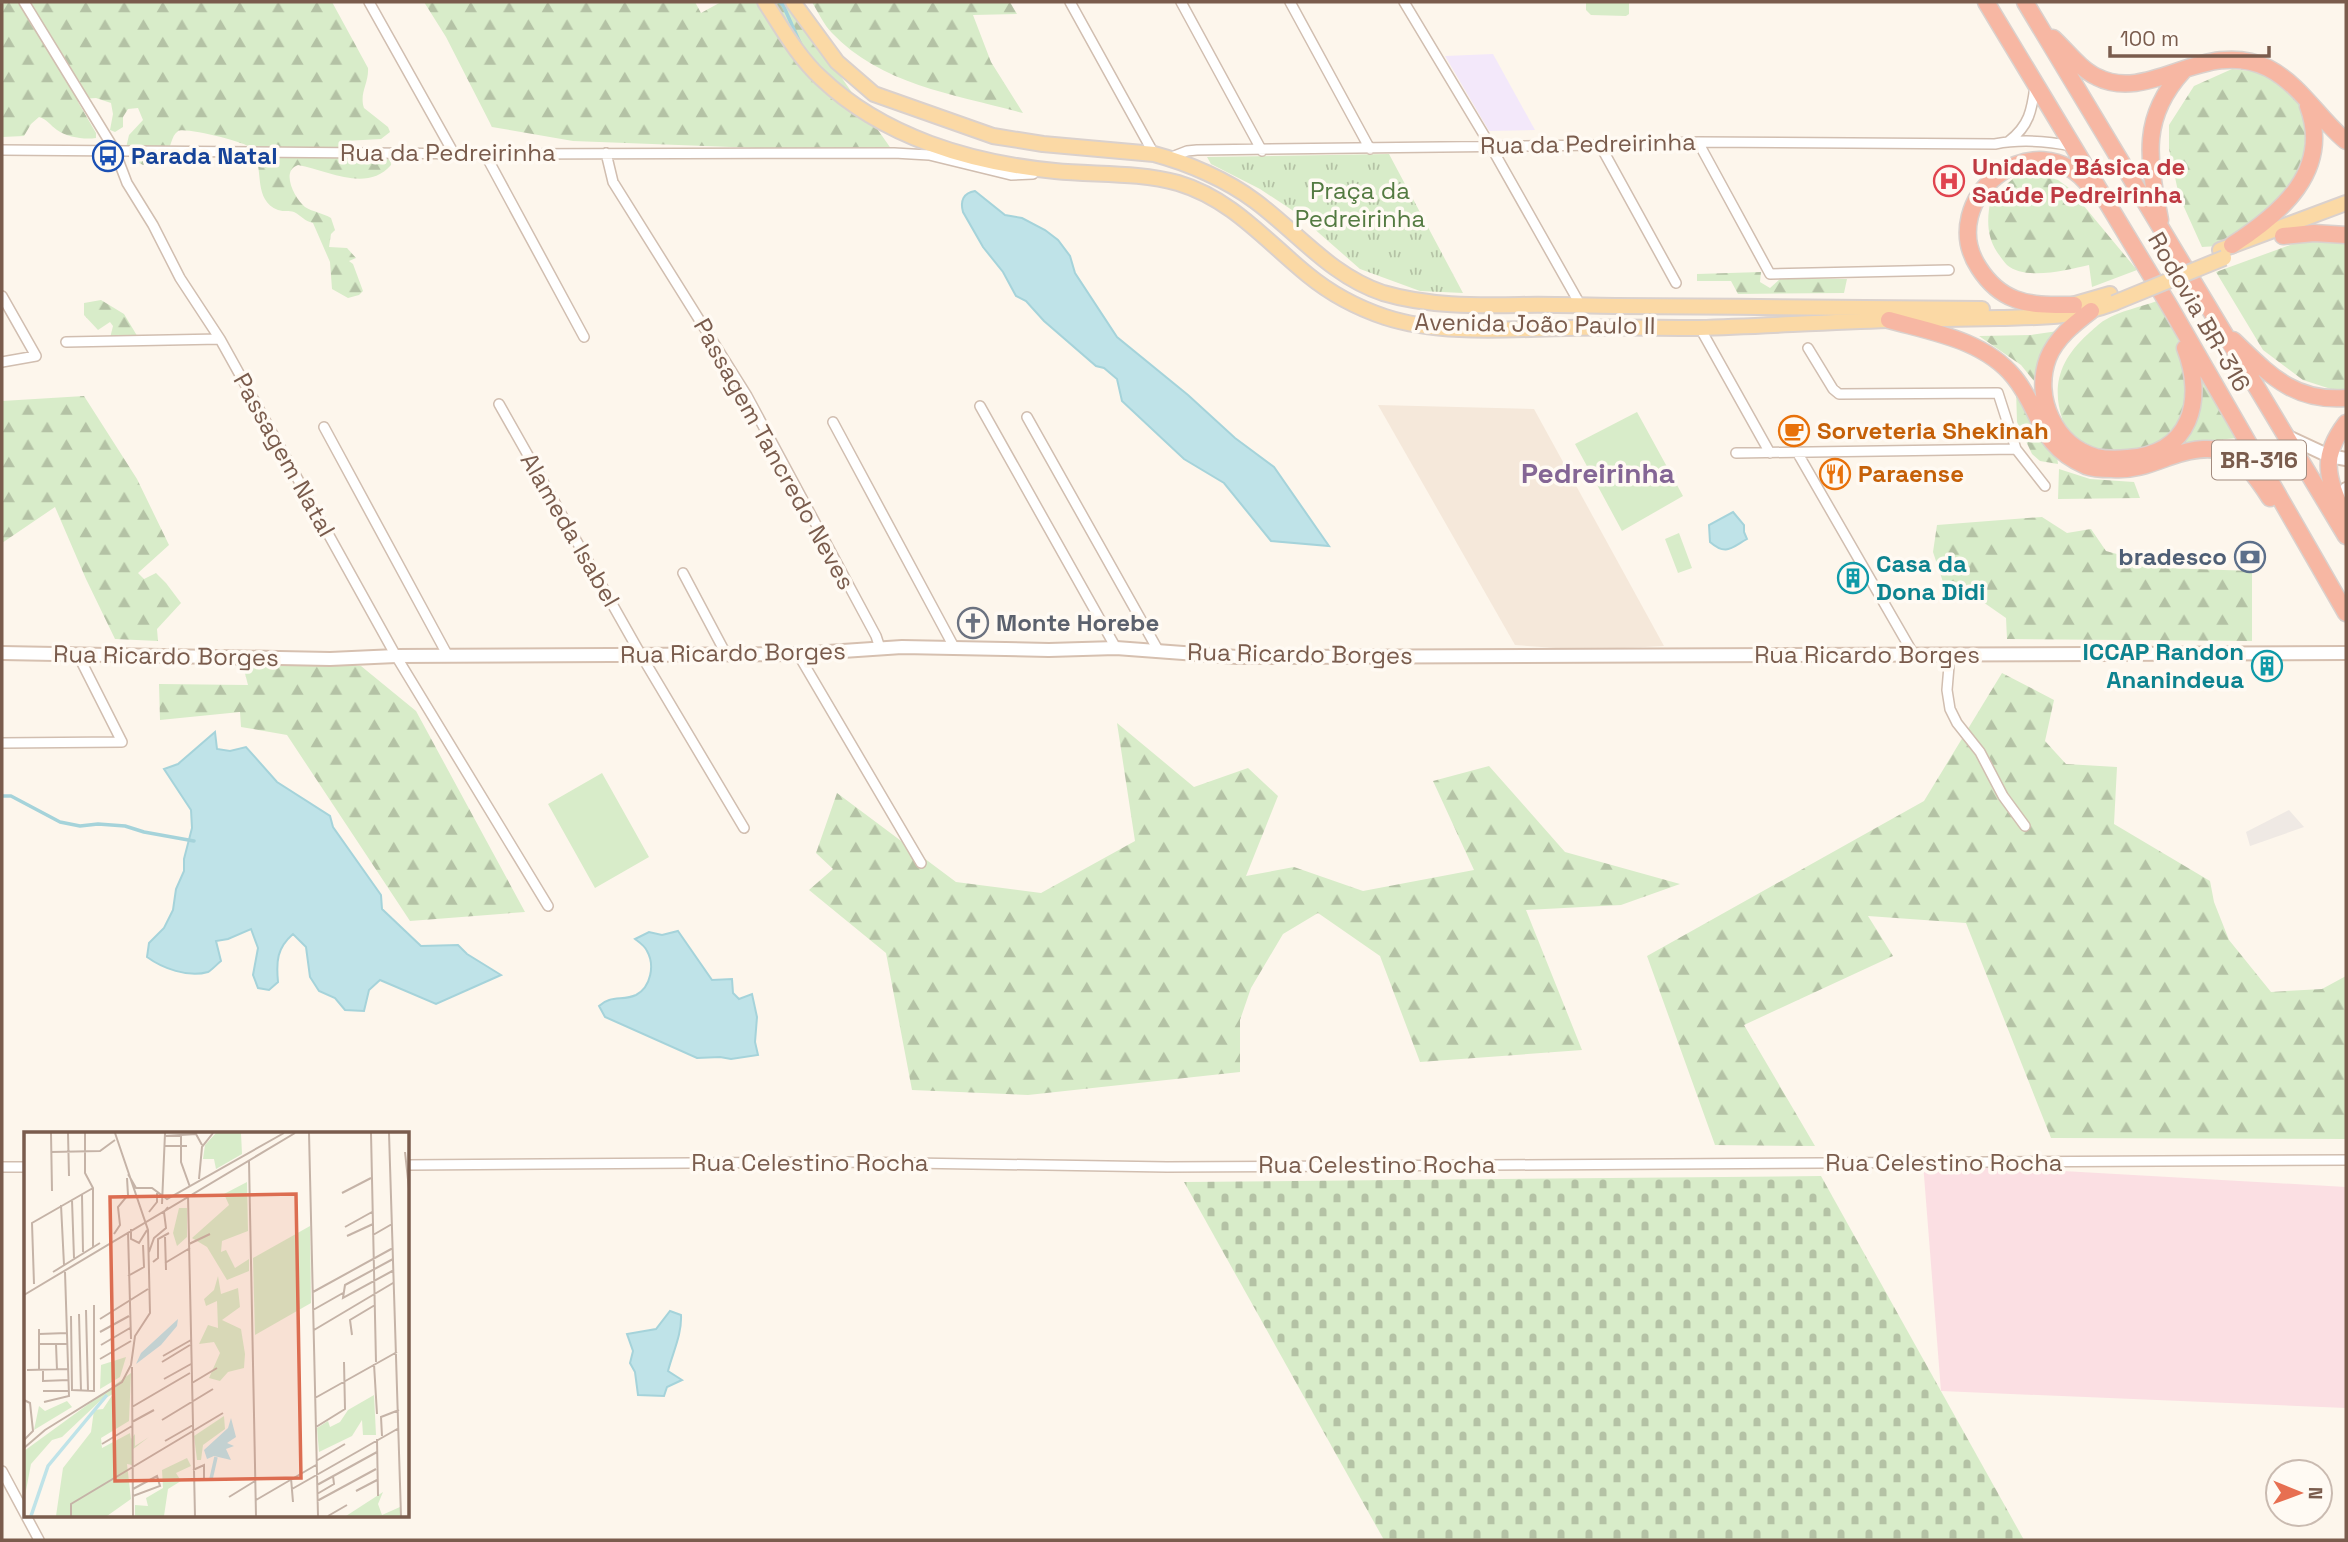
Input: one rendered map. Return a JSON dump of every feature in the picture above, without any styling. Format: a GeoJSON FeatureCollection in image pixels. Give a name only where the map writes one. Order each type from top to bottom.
{"type":"FeatureCollection","features":[{"type":"Feature","properties":{"kind":"highway","name":"Rodovia BR-316"},"geometry":{"type":"LineString","coordinates":[[1986,2],[2170,307],[2346,613]]}},
{"type":"Feature","properties":{"kind":"highway","name":"Rodovia BR-316"},"geometry":{"type":"LineString","coordinates":[[2025,2],[2346,536]]}},
{"type":"Feature","properties":{"kind":"highway"},"geometry":{"type":"LineString","coordinates":[[2042,30],[2097,78],[2114,83],[2129,84],[2222,60],[2245,60],[2268,68],[2286,79],[2332,130],[2346,141]]}},
{"type":"Feature","properties":{"kind":"highway"},"geometry":{"type":"LineString","coordinates":[[2161,230],[2150,142],[2154,119],[2164,95],[2186,68]]}},
{"type":"Feature","properties":{"kind":"highway"},"geometry":{"type":"LineString","coordinates":[[2226,251],[2268,221],[2297,191],[2306,174],[2314,136],[2312,118],[2305,98]]}},
{"type":"Feature","properties":{"kind":"highway"},"geometry":{"type":"LineString","coordinates":[[2074,305],[2029,303],[2014,299],[1990,284],[1970,253],[1967,237],[1968,222],[1984,188],[2001,172],[2025,161],[2038,159],[2063,165],[2082,177],[2126,233]]}},
{"type":"Feature","properties":{"kind":"highway"},"geometry":{"type":"LineString","coordinates":[[2283,236],[2314,233],[2346,235]]}},
{"type":"Feature","properties":{"kind":"highway"},"geometry":{"type":"LineString","coordinates":[[2091,312],[2064,335],[2048,358],[2043,385],[2052,422],[2075,447],[2094,456],[2139,457],[2170,445],[2192,411],[2195,392],[2193,368],[2170,307]]}},
{"type":"Feature","properties":{"kind":"highway"},"geometry":{"type":"LineString","coordinates":[[1889,320],[1959,339],[2002,365],[2025,393],[2051,442],[2087,466],[2133,469],[2202,448],[2219,449],[2234,455],[2256,478],[2307,562],[2322,568]]}},
{"type":"Feature","properties":{"kind":"highway"},"geometry":{"type":"LineString","coordinates":[[2219,326],[2277,379],[2299,393],[2333,399],[2346,398]]}},
{"type":"Feature","properties":{"kind":"highway"},"geometry":{"type":"LineString","coordinates":[[2346,423],[2334,441],[2329,456],[2329,478],[2342,495],[2346,522]]}},
{"type":"Feature","properties":{"kind":"main road","name":"Avenida João Paulo II"},"geometry":{"type":"LineString","coordinates":[[765,2],[788,38],[819,77],[862,112],[919,140],[958,154],[1051,171],[1139,176],[1175,182],[1198,190],[1251,223],[1311,278],[1356,305],[1413,324],[1444,327],[1700,328],[1889,320],[2053,317],[2091,312],[2112,299]]}},
{"type":"Feature","properties":{"kind":"main road","name":"Avenida João Paulo II"},"geometry":{"type":"LineString","coordinates":[[793,2],[837,62],[874,94],[993,136],[1043,144],[1154,154],[1169,158],[1216,178],[1253,199],[1322,259],[1350,278],[1382,292],[1422,302],[1503,306],[1783,306],[2036,310],[2112,299]]}},
{"type":"Feature","properties":{"kind":"main road"},"geometry":{"type":"LineString","coordinates":[[2112,299],[2346,203]]}},
{"type":"Feature","properties":{"kind":"main road"},"geometry":{"type":"LineString","coordinates":[[2226,251],[2283,236],[2346,212]]}},
{"type":"Feature","properties":{"kind":"street","name":"Passagem Natal"},"geometry":{"type":"LineString","coordinates":[[23,2],[114,149],[127,183],[153,225],[180,278],[220,339],[396,656],[548,906]]}},
{"type":"Feature","properties":{"kind":"street"},"geometry":{"type":"LineString","coordinates":[[369,2],[453,152]]}},
{"type":"Feature","properties":{"kind":"street"},"geometry":{"type":"LineString","coordinates":[[1070,2],[1154,154]]}},
{"type":"Feature","properties":{"kind":"street"},"geometry":{"type":"LineString","coordinates":[[1181,2],[1262,151]]}},
{"type":"Feature","properties":{"kind":"street"},"geometry":{"type":"LineString","coordinates":[[1290,2],[1370,149]]}},
{"type":"Feature","properties":{"kind":"street"},"geometry":{"type":"LineString","coordinates":[[1404,2],[1490,145],[1581,306]]}},
{"type":"Feature","properties":{"kind":"street"},"geometry":{"type":"LineString","coordinates":[[2009,141],[2026,124],[2032,111],[2035,84]]}},
{"type":"Feature","properties":{"kind":"street","name":"Rua da Pedreirinha"},"geometry":{"type":"LineString","coordinates":[[1169,158],[1187,151],[1698,142],[1995,144],[2009,141],[2051,142],[2073,147]]}},
{"type":"Feature","properties":{"kind":"street"},"geometry":{"type":"LineString","coordinates":[[1698,142],[1770,274],[1949,270]]}},
{"type":"Feature","properties":{"kind":"street"},"geometry":{"type":"LineString","coordinates":[[1600,145],[1676,283]]}},
{"type":"Feature","properties":{"kind":"street","name":"Rua da Pedreirinha"},"geometry":{"type":"LineString","coordinates":[[2,150],[485,154],[894,153],[929,155],[1011,175],[1051,171]]}},
{"type":"Feature","properties":{"kind":"street","name":"Passagem Tancredo Neves"},"geometry":{"type":"LineString","coordinates":[[606,153],[613,182],[747,396],[880,648]]}},
{"type":"Feature","properties":{"kind":"street"},"geometry":{"type":"LineString","coordinates":[[485,154],[584,337]]}},
{"type":"Feature","properties":{"kind":"street"},"geometry":{"type":"LineString","coordinates":[[2,296],[36,356],[2,362]]}},
{"type":"Feature","properties":{"kind":"street"},"geometry":{"type":"LineString","coordinates":[[1700,328],[1770,453]]}},
{"type":"Feature","properties":{"kind":"street"},"geometry":{"type":"LineString","coordinates":[[66,342],[220,339]]}},
{"type":"Feature","properties":{"kind":"street"},"geometry":{"type":"LineString","coordinates":[[1808,348],[1833,389],[1839,394],[1995,392],[2000,396],[2016,449],[2045,486]]}},
{"type":"Feature","properties":{"kind":"street","name":"Alameda Isabel"},"geometry":{"type":"LineString","coordinates":[[499,404],[641,655],[744,828]]}},
{"type":"Feature","properties":{"kind":"street"},"geometry":{"type":"LineString","coordinates":[[980,406],[1116,648]]}},
{"type":"Feature","properties":{"kind":"street"},"geometry":{"type":"LineString","coordinates":[[1027,417],[1158,650]]}},
{"type":"Feature","properties":{"kind":"street"},"geometry":{"type":"LineString","coordinates":[[833,422],[954,647]]}},
{"type":"Feature","properties":{"kind":"street"},"geometry":{"type":"LineString","coordinates":[[324,427],[448,656]]}},
{"type":"Feature","properties":{"kind":"street"},"geometry":{"type":"LineString","coordinates":[[2286,436],[2329,456],[2346,458]]}},
{"type":"Feature","properties":{"kind":"street"},"geometry":{"type":"LineString","coordinates":[[1736,453],[2016,449]]}},
{"type":"Feature","properties":{"kind":"street"},"geometry":{"type":"LineString","coordinates":[[1797,453],[1914,655]]}},
{"type":"Feature","properties":{"kind":"street"},"geometry":{"type":"LineString","coordinates":[[682,573],[726,654]]}},
{"type":"Feature","properties":{"kind":"street","name":"Rua Ricardo Borges"},"geometry":{"type":"LineString","coordinates":[[2,653],[330,659],[396,656],[798,654],[880,648],[954,647],[1049,650],[1116,648],[1237,657],[2346,653]]}},
{"type":"Feature","properties":{"kind":"street"},"geometry":{"type":"LineString","coordinates":[[798,654],[921,863]]}},
{"type":"Feature","properties":{"kind":"street"},"geometry":{"type":"LineString","coordinates":[[1950,654],[1947,690],[1950,709],[1957,723],[1980,752],[2003,796],[2025,826]]}},
{"type":"Feature","properties":{"kind":"street"},"geometry":{"type":"LineString","coordinates":[[2,743],[122,742],[78,655]]}},
{"type":"Feature","properties":{"kind":"street","name":"Rua Celestino Rocha"},"geometry":{"type":"LineString","coordinates":[[410,1166],[850,1162],[1181,1167],[2346,1160]]}},
{"type":"Feature","properties":{"kind":"street"},"geometry":{"type":"LineString","coordinates":[[2,1167],[24,1167]]}},
{"type":"Feature","properties":{"kind":"street"},"geometry":{"type":"LineString","coordinates":[[2,1471],[24,1512]]}},
{"type":"Feature","properties":{"kind":"street"},"geometry":{"type":"LineString","coordinates":[[27,1518],[39,1540]]}},
{"type":"Feature","properties":{"kind":"shaded area"},"geometry":{"type":"Polygon","coordinates":[[[1493,54],[1535,130],[1489,131],[1445,56],[1493,54]]]}},
{"type":"Feature","properties":{"kind":"shaded area"},"geometry":{"type":"Polygon","coordinates":[[[1378,405],[1534,409],[1664,646],[1584,650],[1515,645],[1378,405]]]}},
{"type":"Feature","properties":{"kind":"shaded area"},"geometry":{"type":"Polygon","coordinates":[[[2289,810],[2304,827],[2250,846],[2246,832],[2289,810]]]}},
{"type":"Feature","properties":{"kind":"shaded area"},"geometry":{"type":"Polygon","coordinates":[[[1923,1163],[2346,1187],[2346,1408],[1941,1391],[1923,1163]]]}},
{"type":"Feature","properties":{"kind":"green space"},"geometry":{"type":"Polygon","coordinates":[[[2,2],[332,2],[368,68],[364,108],[388,127],[390,132],[381,139],[345,141],[343,147],[347,151],[390,153],[391,165],[370,178],[359,179],[298,165],[290,173],[290,179],[297,198],[305,207],[331,218],[335,230],[331,234],[329,247],[347,248],[356,258],[349,261],[353,264],[363,291],[348,298],[332,289],[330,262],[313,223],[294,212],[278,210],[264,198],[258,164],[247,145],[183,130],[174,136],[166,154],[143,165],[132,159],[126,148],[129,135],[143,120],[138,108],[128,109],[123,117],[123,127],[115,132],[110,130],[113,114],[111,103],[96,98],[81,99],[78,102],[96,133],[96,138],[66,134],[39,117],[24,136],[2,137],[2,2]]]}},
{"type":"Feature","properties":{"kind":"green space"},"geometry":{"type":"Polygon","coordinates":[[[424,2],[695,2],[701,13],[721,2],[789,2],[894,153],[573,141],[492,127],[446,37],[424,2]]]}},
{"type":"Feature","properties":{"kind":"green space"},"geometry":{"type":"Polygon","coordinates":[[[812,2],[1010,2],[1017,14],[973,15],[991,62],[1023,113],[921,86],[873,65],[832,33],[812,2]]]}},
{"type":"Feature","properties":{"kind":"green space"},"geometry":{"type":"Polygon","coordinates":[[[1586,2],[1629,2],[1629,14],[1591,15],[1586,10],[1586,2]]]}},
{"type":"Feature","properties":{"kind":"green space"},"geometry":{"type":"Polygon","coordinates":[[[2232,69],[2258,72],[2294,87],[2307,121],[2302,169],[2283,196],[2232,245],[2202,247],[2179,196],[2169,149],[2169,125],[2194,86],[2232,69]]]}},
{"type":"Feature","properties":{"kind":"green space","name":"Praça da Pedreirinha"},"geometry":{"type":"Polygon","coordinates":[[[1389,154],[1463,293],[1420,291],[1360,269],[1295,212],[1260,189],[1211,164],[1207,157],[1389,154]]]}},
{"type":"Feature","properties":{"kind":"green space"},"geometry":{"type":"Polygon","coordinates":[[[2038,174],[2058,180],[2069,188],[2137,270],[2092,287],[2089,265],[2035,273],[2015,270],[2007,265],[1993,246],[1989,232],[1991,198],[2015,177],[2038,174]]]}},
{"type":"Feature","properties":{"kind":"green space"},"geometry":{"type":"Polygon","coordinates":[[[2301,241],[2346,242],[2346,389],[2337,391],[2303,380],[2263,350],[2216,272],[2301,241]]]}},
{"type":"Feature","properties":{"kind":"green space"},"geometry":{"type":"Polygon","coordinates":[[[1761,272],[1760,282],[1770,288],[1781,278],[1847,279],[1844,293],[1738,294],[1731,281],[1697,281],[1697,274],[1761,272]]]}},
{"type":"Feature","properties":{"kind":"green space"},"geometry":{"type":"Polygon","coordinates":[[[101,300],[124,314],[139,339],[110,338],[113,326],[110,322],[98,330],[84,315],[84,303],[101,300]]]}},
{"type":"Feature","properties":{"kind":"green space"},"geometry":{"type":"Polygon","coordinates":[[[2157,301],[2180,344],[2186,368],[2188,392],[2184,414],[2174,433],[2156,447],[2129,454],[2075,447],[2061,416],[2058,402],[2060,374],[2066,360],[2075,347],[2103,321],[2157,301]]]}},
{"type":"Feature","properties":{"kind":"green space"},"geometry":{"type":"Polygon","coordinates":[[[2058,331],[2038,386],[2021,365],[1979,336],[2031,335],[2058,331]]]}},
{"type":"Feature","properties":{"kind":"green space"},"geometry":{"type":"Polygon","coordinates":[[[2202,378],[2237,438],[2170,448],[2202,378]]]}},
{"type":"Feature","properties":{"kind":"green space"},"geometry":{"type":"Polygon","coordinates":[[[2016,389],[2057,456],[2058,464],[2040,461],[2032,454],[2017,422],[2016,389]]]}},
{"type":"Feature","properties":{"kind":"green space"},"geometry":{"type":"Polygon","coordinates":[[[84,396],[137,479],[169,545],[138,573],[144,579],[156,573],[181,603],[157,629],[158,641],[115,639],[55,507],[2,543],[2,401],[84,396]]]}},
{"type":"Feature","properties":{"kind":"green space"},"geometry":{"type":"Polygon","coordinates":[[[1637,412],[1683,496],[1622,531],[1575,444],[1637,412]]]}},
{"type":"Feature","properties":{"kind":"green space"},"geometry":{"type":"Polygon","coordinates":[[[2059,469],[2090,479],[2134,482],[2140,498],[2058,499],[2059,469]]]}},
{"type":"Feature","properties":{"kind":"green space"},"geometry":{"type":"Polygon","coordinates":[[[2042,517],[2067,533],[2091,529],[2106,551],[2167,568],[2252,571],[2252,641],[2007,639],[2006,618],[1983,602],[1943,582],[1933,552],[1937,525],[2042,517]]]}},
{"type":"Feature","properties":{"kind":"green space"},"geometry":{"type":"Polygon","coordinates":[[[1679,533],[1692,568],[1678,573],[1665,539],[1679,533]]]}},
{"type":"Feature","properties":{"kind":"green space"},"geometry":{"type":"Polygon","coordinates":[[[241,658],[361,666],[416,711],[525,912],[410,921],[287,735],[241,727],[240,712],[160,720],[159,684],[248,685],[241,658]]]}},
{"type":"Feature","properties":{"kind":"green space"},"geometry":{"type":"Polygon","coordinates":[[[2002,673],[2054,700],[2045,741],[2066,764],[2117,767],[2114,824],[2210,881],[2214,902],[2229,940],[2271,992],[2322,989],[2346,976],[2346,1139],[2051,1138],[1966,923],[1868,916],[1893,956],[1744,1025],[1815,1146],[1715,1145],[1647,956],[1924,801],[2002,673]]]}},
{"type":"Feature","properties":{"kind":"green space"},"geometry":{"type":"Polygon","coordinates":[[[1117,723],[1194,787],[1248,768],[1278,796],[1246,876],[1294,867],[1363,891],[1474,870],[1433,781],[1489,766],[1565,852],[1680,884],[1621,905],[1526,910],[1582,1050],[1420,1062],[1380,956],[1318,913],[1283,934],[1251,988],[1240,1020],[1240,1072],[1028,1095],[912,1090],[886,953],[809,890],[833,869],[816,853],[837,793],[956,882],[1041,893],[1135,841],[1117,723]]]}},
{"type":"Feature","properties":{"kind":"green space"},"geometry":{"type":"Polygon","coordinates":[[[602,773],[649,857],[595,888],[548,804],[602,773]]]}},
{"type":"Feature","properties":{"kind":"green space"},"geometry":{"type":"Polygon","coordinates":[[[1821,1176],[2024,1540],[1384,1540],[1184,1182],[1821,1176]]]}},
{"type":"Feature","properties":{"kind":"water"},"geometry":{"type":"Polygon","coordinates":[[[975,191],[1005,215],[1022,218],[1058,240],[1070,256],[1075,273],[1117,337],[1188,395],[1235,438],[1274,467],[1329,546],[1271,541],[1224,483],[1184,459],[1122,401],[1117,379],[1104,368],[1096,366],[1044,321],[1026,301],[1016,296],[963,212],[963,198],[975,191]]]}},
{"type":"Feature","properties":{"kind":"water"},"geometry":{"type":"Polygon","coordinates":[[[1733,512],[1744,525],[1747,539],[1732,548],[1720,549],[1710,542],[1709,525],[1733,512]]]}},
{"type":"Feature","properties":{"kind":"water"},"geometry":{"type":"Polygon","coordinates":[[[215,732],[217,749],[230,751],[246,747],[277,782],[330,816],[333,827],[381,895],[382,909],[421,946],[458,945],[467,954],[501,975],[436,1004],[380,980],[369,990],[364,1011],[345,1010],[335,998],[319,991],[310,977],[306,947],[293,934],[279,955],[278,982],[269,990],[258,988],[253,975],[258,948],[251,929],[216,941],[221,961],[208,972],[192,974],[176,971],[147,957],[149,943],[164,928],[173,910],[192,828],[191,810],[164,769],[178,764],[215,732]]]}},
{"type":"Feature","properties":{"kind":"water"},"geometry":{"type":"Polygon","coordinates":[[[678,931],[712,980],[732,979],[733,993],[739,999],[752,994],[757,1017],[755,1042],[758,1055],[731,1059],[697,1058],[605,1017],[599,1006],[608,1000],[636,995],[648,981],[651,963],[645,947],[635,939],[649,932],[662,935],[678,931]]]}},
{"type":"Feature","properties":{"kind":"water"},"geometry":{"type":"Polygon","coordinates":[[[670,1311],[681,1315],[681,1322],[668,1371],[682,1380],[667,1387],[664,1396],[638,1395],[635,1372],[630,1363],[633,1351],[627,1334],[656,1329],[670,1311]]]}},
{"type":"Feature","properties":{"kind":"waterway"},"geometry":{"type":"LineString","coordinates":[[779,2],[783,5],[801,45]]}},
{"type":"Feature","properties":{"kind":"waterway"},"geometry":{"type":"LineString","coordinates":[[2,796],[11,796],[60,822],[80,826],[125,826],[194,841]]}},
{"type":"Feature","properties":{"kind":"place","name":"Parada Natal"},"geometry":{"type":"Point","coordinates":[108,156]}},
{"type":"Feature","properties":{"kind":"place","name":"Unidade Básica de Saúde Pedreirinha"},"geometry":{"type":"Point","coordinates":[1949,181]}},
{"type":"Feature","properties":{"kind":"place","name":"Sorveteria Shekinah"},"geometry":{"type":"Point","coordinates":[1794,431]}},
{"type":"Feature","properties":{"kind":"place","name":"Paraense"},"geometry":{"type":"Point","coordinates":[1835,474]}},
{"type":"Feature","properties":{"kind":"place","name":"bradesco"},"geometry":{"type":"Point","coordinates":[2250,557]}},
{"type":"Feature","properties":{"kind":"place","name":"Casa da Dona Didi"},"geometry":{"type":"Point","coordinates":[1853,578]}},
{"type":"Feature","properties":{"kind":"place","name":"Monte Horebe"},"geometry":{"type":"Point","coordinates":[973,623]}},
{"type":"Feature","properties":{"kind":"place","name":"ICCAP Randon Ananindeua"},"geometry":{"type":"Point","coordinates":[2267,666]}},
{"type":"Feature","properties":{"kind":"district","name":"Pedreirinha"},"geometry":{"type":"Point","coordinates":[1598,473]}}]}
